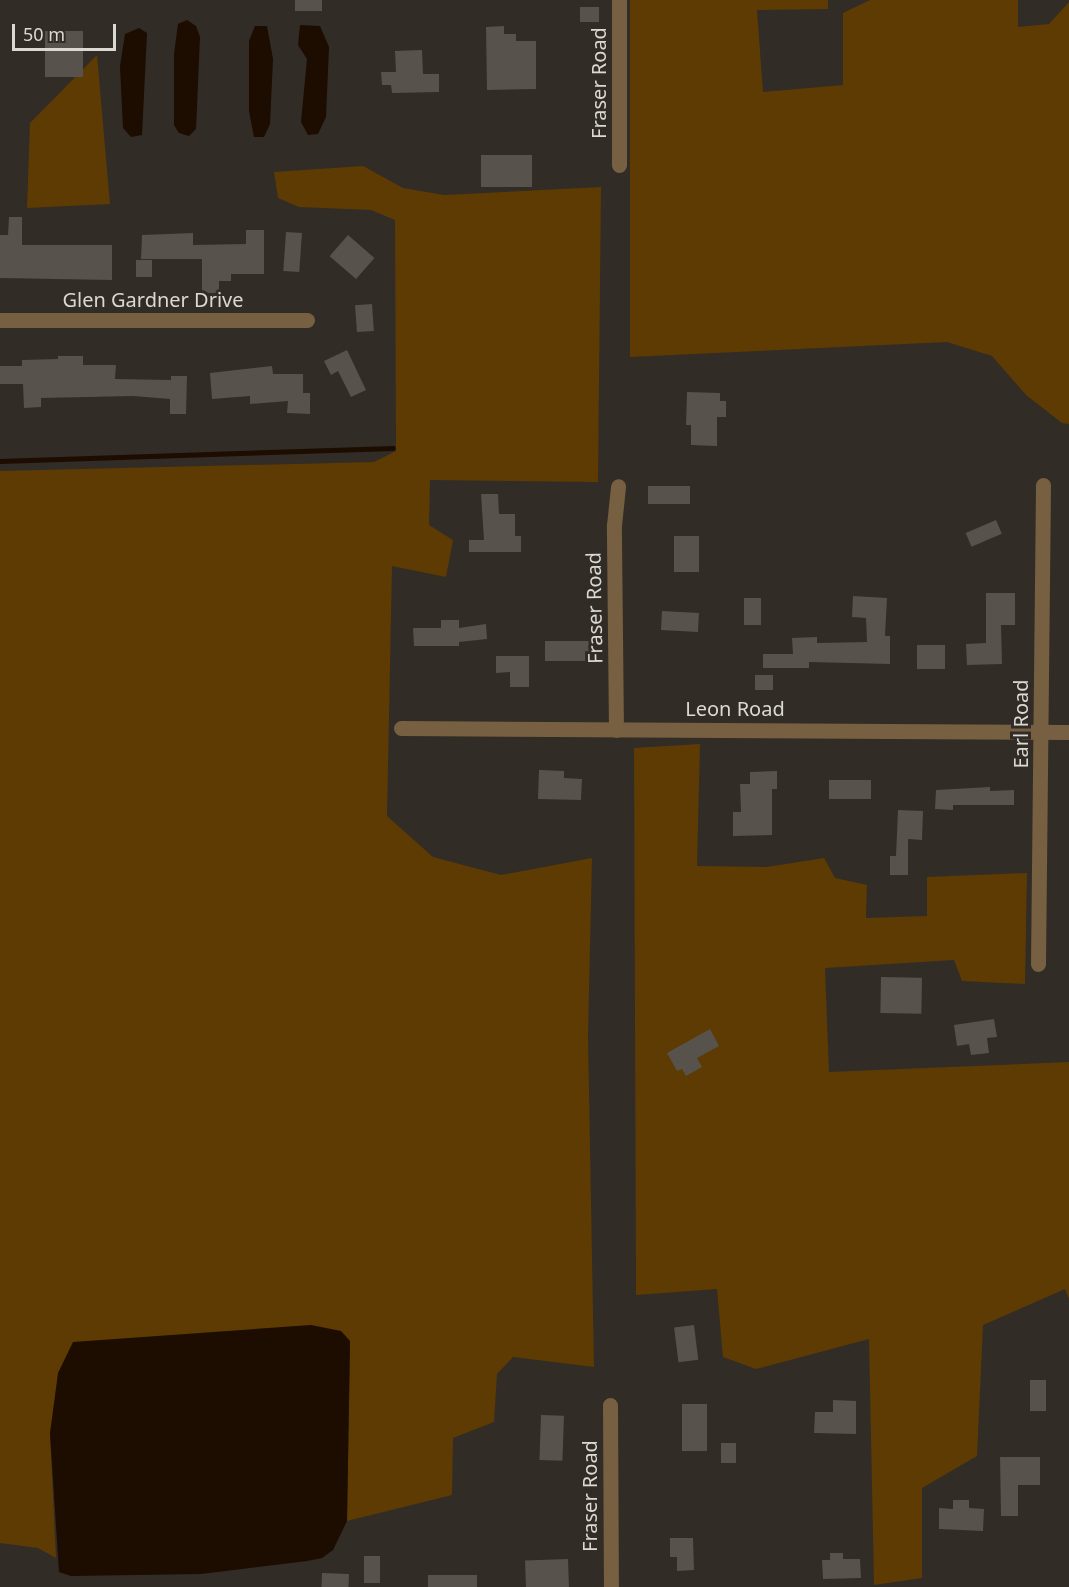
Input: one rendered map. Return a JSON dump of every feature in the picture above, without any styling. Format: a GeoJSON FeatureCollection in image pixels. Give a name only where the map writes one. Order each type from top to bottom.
{"type":"FeatureCollection","features":[{"type":"Feature","properties":{"kind":"street","name":"Fraser Road"},"geometry":{"type":"LineString","coordinates":[[619,0],[619,165]]}},
{"type":"Feature","properties":{"kind":"street","name":"Glen Gardner Drive"},"geometry":{"type":"LineString","coordinates":[[0,320],[307,320]]}},
{"type":"Feature","properties":{"kind":"street","name":"Earl Road"},"geometry":{"type":"LineString","coordinates":[[1038,964],[1043,485]]}},
{"type":"Feature","properties":{"kind":"street","name":"Fraser Road"},"geometry":{"type":"LineString","coordinates":[[616,730],[614,525],[618,486]]}},
{"type":"Feature","properties":{"kind":"street","name":"Leon Road"},"geometry":{"type":"LineString","coordinates":[[401,728],[1069,732]]}},
{"type":"Feature","properties":{"kind":"street","name":"Fraser Road"},"geometry":{"type":"LineString","coordinates":[[610,1405],[611,1587]]}},
{"type":"Feature","properties":{"kind":"shaded area"},"geometry":{"type":"Polygon","coordinates":[[[630,0],[828,0],[828,9],[757,10],[763,92],[843,85],[843,13],[870,0],[1018,0],[1018,27],[1049,24],[1069,2],[1069,424],[1062,423],[1026,395],[992,356],[947,342],[630,357],[630,0]]]}},
{"type":"Feature","properties":{"kind":"shaded area"},"geometry":{"type":"Polygon","coordinates":[[[187,20],[196,26],[200,37],[196,129],[189,136],[179,133],[174,125],[174,54],[178,24],[187,20]]]}},
{"type":"Feature","properties":{"kind":"shaded area"},"geometry":{"type":"Polygon","coordinates":[[[300,25],[320,26],[329,47],[326,117],[318,134],[308,135],[301,122],[307,59],[298,45],[300,25]]]}},
{"type":"Feature","properties":{"kind":"shaded area"},"geometry":{"type":"Polygon","coordinates":[[[255,26],[267,26],[273,59],[270,124],[264,137],[254,137],[249,111],[249,41],[255,26]]]}},
{"type":"Feature","properties":{"kind":"shaded area"},"geometry":{"type":"Polygon","coordinates":[[[139,28],[147,33],[142,135],[131,137],[123,128],[120,66],[125,34],[139,28]]]}},
{"type":"Feature","properties":{"kind":"shaded area"},"geometry":{"type":"Polygon","coordinates":[[[97,55],[110,204],[27,208],[30,123],[97,55]]]}},
{"type":"Feature","properties":{"kind":"shaded area"},"geometry":{"type":"Polygon","coordinates":[[[363,166],[403,188],[444,195],[601,187],[598,482],[430,480],[429,525],[453,540],[446,577],[392,566],[387,816],[433,857],[501,875],[592,858],[588,1035],[594,1367],[513,1357],[497,1374],[494,1422],[453,1438],[452,1495],[347,1521],[350,1341],[50,1433],[56,1558],[38,1548],[0,1543],[0,471],[374,462],[396,451],[395,220],[371,210],[299,207],[278,198],[274,172],[363,166]]]}},
{"type":"Feature","properties":{"kind":"shaded area"},"geometry":{"type":"Polygon","coordinates":[[[700,744],[697,866],[767,867],[824,858],[835,878],[867,885],[866,918],[927,916],[927,877],[1027,873],[1025,984],[962,981],[954,960],[825,968],[829,1072],[1069,1062],[1069,1299],[1065,1289],[983,1325],[977,1456],[922,1488],[922,1578],[874,1585],[869,1339],[756,1369],[723,1357],[717,1289],[636,1295],[634,748],[700,744]]]}},
{"type":"Feature","properties":{"kind":"shaded area"},"geometry":{"type":"Polygon","coordinates":[[[311,1325],[341,1331],[350,1341],[347,1521],[333,1550],[322,1558],[307,1561],[201,1574],[71,1576],[59,1572],[50,1433],[58,1373],[73,1342],[311,1325]]]}},
{"type":"Feature","properties":{"kind":"building"},"geometry":{"type":"Polygon","coordinates":[[[295,0],[322,0],[322,11],[295,11],[295,0]]]}},
{"type":"Feature","properties":{"kind":"building"},"geometry":{"type":"Polygon","coordinates":[[[580,7],[599,7],[599,22],[580,22],[580,7]]]}},
{"type":"Feature","properties":{"kind":"building"},"geometry":{"type":"Polygon","coordinates":[[[504,26],[504,34],[516,34],[516,41],[536,41],[536,89],[487,90],[486,27],[504,26]]]}},
{"type":"Feature","properties":{"kind":"building"},"geometry":{"type":"Polygon","coordinates":[[[45,31],[83,31],[83,77],[45,77],[45,31]]]}},
{"type":"Feature","properties":{"kind":"building"},"geometry":{"type":"Polygon","coordinates":[[[422,50],[423,74],[439,74],[439,92],[392,93],[391,85],[382,85],[381,72],[396,72],[395,51],[422,50]]]}},
{"type":"Feature","properties":{"kind":"building"},"geometry":{"type":"Polygon","coordinates":[[[481,155],[532,155],[532,187],[481,187],[481,155]]]}},
{"type":"Feature","properties":{"kind":"building"},"geometry":{"type":"Polygon","coordinates":[[[9,217],[22,217],[22,245],[112,245],[112,280],[0,278],[0,235],[8,235],[9,217]]]}},
{"type":"Feature","properties":{"kind":"building"},"geometry":{"type":"Polygon","coordinates":[[[246,230],[264,230],[264,274],[231,274],[231,281],[219,281],[219,301],[202,301],[202,259],[141,259],[142,235],[193,233],[193,245],[246,244],[246,230]]]}},
{"type":"Feature","properties":{"kind":"building"},"geometry":{"type":"Polygon","coordinates":[[[286,232],[302,233],[299,272],[283,271],[286,232]]]}},
{"type":"Feature","properties":{"kind":"building"},"geometry":{"type":"Polygon","coordinates":[[[348,235],[374,258],[356,279],[330,256],[348,235]]]}},
{"type":"Feature","properties":{"kind":"building"},"geometry":{"type":"Polygon","coordinates":[[[136,260],[152,260],[152,277],[136,277],[136,260]]]}},
{"type":"Feature","properties":{"kind":"building"},"geometry":{"type":"Polygon","coordinates":[[[372,304],[374,331],[357,332],[355,305],[372,304]]]}},
{"type":"Feature","properties":{"kind":"building"},"geometry":{"type":"Polygon","coordinates":[[[347,350],[366,390],[351,397],[338,371],[331,375],[324,361],[347,350]]]}},
{"type":"Feature","properties":{"kind":"building"},"geometry":{"type":"Polygon","coordinates":[[[58,356],[83,356],[83,365],[116,365],[115,379],[171,380],[171,376],[187,376],[186,414],[170,414],[170,399],[133,396],[41,398],[41,407],[24,408],[23,384],[0,384],[0,366],[22,366],[22,360],[58,359],[58,356]]]}},
{"type":"Feature","properties":{"kind":"building"},"geometry":{"type":"Polygon","coordinates":[[[272,366],[273,374],[303,374],[303,393],[310,393],[310,414],[287,413],[288,401],[250,404],[250,396],[212,399],[210,373],[272,366]]]}},
{"type":"Feature","properties":{"kind":"building"},"geometry":{"type":"Polygon","coordinates":[[[687,392],[720,393],[720,401],[726,401],[726,417],[717,417],[717,446],[691,445],[691,425],[686,425],[687,392]]]}},
{"type":"Feature","properties":{"kind":"building"},"geometry":{"type":"Polygon","coordinates":[[[648,486],[690,486],[690,504],[648,504],[648,486]]]}},
{"type":"Feature","properties":{"kind":"building"},"geometry":{"type":"Polygon","coordinates":[[[481,494],[498,494],[499,514],[515,514],[515,536],[521,536],[521,552],[469,552],[469,540],[484,540],[481,494]]]}},
{"type":"Feature","properties":{"kind":"building"},"geometry":{"type":"Polygon","coordinates":[[[996,520],[1002,534],[971,547],[966,533],[996,520]]]}},
{"type":"Feature","properties":{"kind":"building"},"geometry":{"type":"Polygon","coordinates":[[[674,536],[699,536],[699,572],[674,572],[674,536]]]}},
{"type":"Feature","properties":{"kind":"building"},"geometry":{"type":"Polygon","coordinates":[[[986,593],[1015,593],[1015,625],[1001,625],[1002,664],[967,665],[966,644],[986,643],[986,593]]]}},
{"type":"Feature","properties":{"kind":"building"},"geometry":{"type":"Polygon","coordinates":[[[853,596],[887,598],[885,636],[890,636],[890,664],[809,662],[809,668],[763,668],[763,654],[793,654],[792,638],[817,637],[817,643],[867,642],[866,618],[852,617],[853,596]]]}},
{"type":"Feature","properties":{"kind":"building"},"geometry":{"type":"Polygon","coordinates":[[[744,598],[761,598],[761,625],[744,625],[744,598]]]}},
{"type":"Feature","properties":{"kind":"building"},"geometry":{"type":"Polygon","coordinates":[[[662,611],[699,613],[698,632],[661,630],[662,611]]]}},
{"type":"Feature","properties":{"kind":"building"},"geometry":{"type":"Polygon","coordinates":[[[441,620],[459,620],[459,628],[486,624],[487,639],[459,642],[459,646],[414,646],[413,628],[441,628],[441,620]]]}},
{"type":"Feature","properties":{"kind":"building"},"geometry":{"type":"Polygon","coordinates":[[[545,641],[595,641],[595,661],[545,661],[545,641]]]}},
{"type":"Feature","properties":{"kind":"building"},"geometry":{"type":"Polygon","coordinates":[[[917,645],[945,645],[945,669],[917,669],[917,645]]]}},
{"type":"Feature","properties":{"kind":"building"},"geometry":{"type":"Polygon","coordinates":[[[496,656],[529,656],[529,687],[510,687],[510,672],[496,673],[496,656]]]}},
{"type":"Feature","properties":{"kind":"building"},"geometry":{"type":"Polygon","coordinates":[[[755,675],[773,675],[773,690],[755,690],[755,675]]]}},
{"type":"Feature","properties":{"kind":"building"},"geometry":{"type":"Polygon","coordinates":[[[539,770],[564,771],[564,778],[582,779],[581,800],[538,799],[539,770]]]}},
{"type":"Feature","properties":{"kind":"building"},"geometry":{"type":"Polygon","coordinates":[[[777,771],[777,789],[772,789],[772,835],[733,836],[733,812],[741,812],[740,784],[750,784],[750,772],[777,771]]]}},
{"type":"Feature","properties":{"kind":"building"},"geometry":{"type":"Polygon","coordinates":[[[829,780],[871,780],[871,799],[829,799],[829,780]]]}},
{"type":"Feature","properties":{"kind":"building"},"geometry":{"type":"Polygon","coordinates":[[[990,787],[990,791],[1014,790],[1014,805],[953,805],[953,810],[935,809],[936,790],[990,787]]]}},
{"type":"Feature","properties":{"kind":"building"},"geometry":{"type":"Polygon","coordinates":[[[898,810],[923,811],[922,840],[908,839],[908,875],[890,875],[890,856],[896,856],[898,810]]]}},
{"type":"Feature","properties":{"kind":"building"},"geometry":{"type":"Polygon","coordinates":[[[881,977],[922,978],[921,1014],[880,1013],[881,977]]]}},
{"type":"Feature","properties":{"kind":"building"},"geometry":{"type":"Polygon","coordinates":[[[994,1019],[997,1037],[987,1038],[989,1053],[971,1055],[969,1044],[957,1046],[954,1025],[994,1019]]]}},
{"type":"Feature","properties":{"kind":"building"},"geometry":{"type":"Polygon","coordinates":[[[710,1029],[719,1046],[697,1058],[702,1067],[686,1076],[682,1069],[677,1071],[667,1053],[710,1029]]]}},
{"type":"Feature","properties":{"kind":"building"},"geometry":{"type":"Polygon","coordinates":[[[694,1325],[698,1360],[678,1362],[674,1327],[694,1325]]]}},
{"type":"Feature","properties":{"kind":"building"},"geometry":{"type":"Polygon","coordinates":[[[1030,1380],[1046,1380],[1046,1411],[1030,1411],[1030,1380]]]}},
{"type":"Feature","properties":{"kind":"building"},"geometry":{"type":"Polygon","coordinates":[[[833,1400],[856,1401],[856,1434],[814,1433],[815,1412],[833,1412],[833,1400]]]}},
{"type":"Feature","properties":{"kind":"building"},"geometry":{"type":"Polygon","coordinates":[[[682,1404],[707,1404],[707,1451],[682,1451],[682,1404]]]}},
{"type":"Feature","properties":{"kind":"building"},"geometry":{"type":"Polygon","coordinates":[[[541,1415],[564,1416],[562,1461],[539,1460],[541,1415]]]}},
{"type":"Feature","properties":{"kind":"building"},"geometry":{"type":"Polygon","coordinates":[[[721,1443],[736,1443],[736,1463],[721,1463],[721,1443]]]}},
{"type":"Feature","properties":{"kind":"building"},"geometry":{"type":"Polygon","coordinates":[[[1000,1457],[1040,1457],[1040,1485],[1018,1485],[1018,1516],[1001,1516],[1000,1457]]]}},
{"type":"Feature","properties":{"kind":"building"},"geometry":{"type":"Polygon","coordinates":[[[953,1500],[969,1500],[969,1508],[984,1509],[983,1531],[939,1529],[939,1508],[953,1509],[953,1500]]]}},
{"type":"Feature","properties":{"kind":"building"},"geometry":{"type":"Polygon","coordinates":[[[670,1538],[693,1538],[694,1570],[677,1571],[677,1557],[670,1557],[670,1538]]]}},
{"type":"Feature","properties":{"kind":"building"},"geometry":{"type":"Polygon","coordinates":[[[830,1553],[843,1553],[843,1559],[860,1559],[861,1578],[823,1579],[822,1560],[830,1560],[830,1553]]]}},
{"type":"Feature","properties":{"kind":"building"},"geometry":{"type":"Polygon","coordinates":[[[364,1556],[380,1556],[380,1583],[364,1583],[364,1556]]]}},
{"type":"Feature","properties":{"kind":"building"},"geometry":{"type":"Polygon","coordinates":[[[568,1559],[569,1587],[526,1587],[525,1561],[568,1559]]]}},
{"type":"Feature","properties":{"kind":"building"},"geometry":{"type":"Polygon","coordinates":[[[322,1573],[349,1574],[349,1587],[322,1587],[322,1573]]]}},
{"type":"Feature","properties":{"kind":"building"},"geometry":{"type":"Polygon","coordinates":[[[428,1575],[477,1575],[477,1587],[428,1587],[428,1575]]]}},
{"type":"Feature","properties":{"kind":"waterway"},"geometry":{"type":"LineString","coordinates":[[0,461],[393,448]]}}]}
